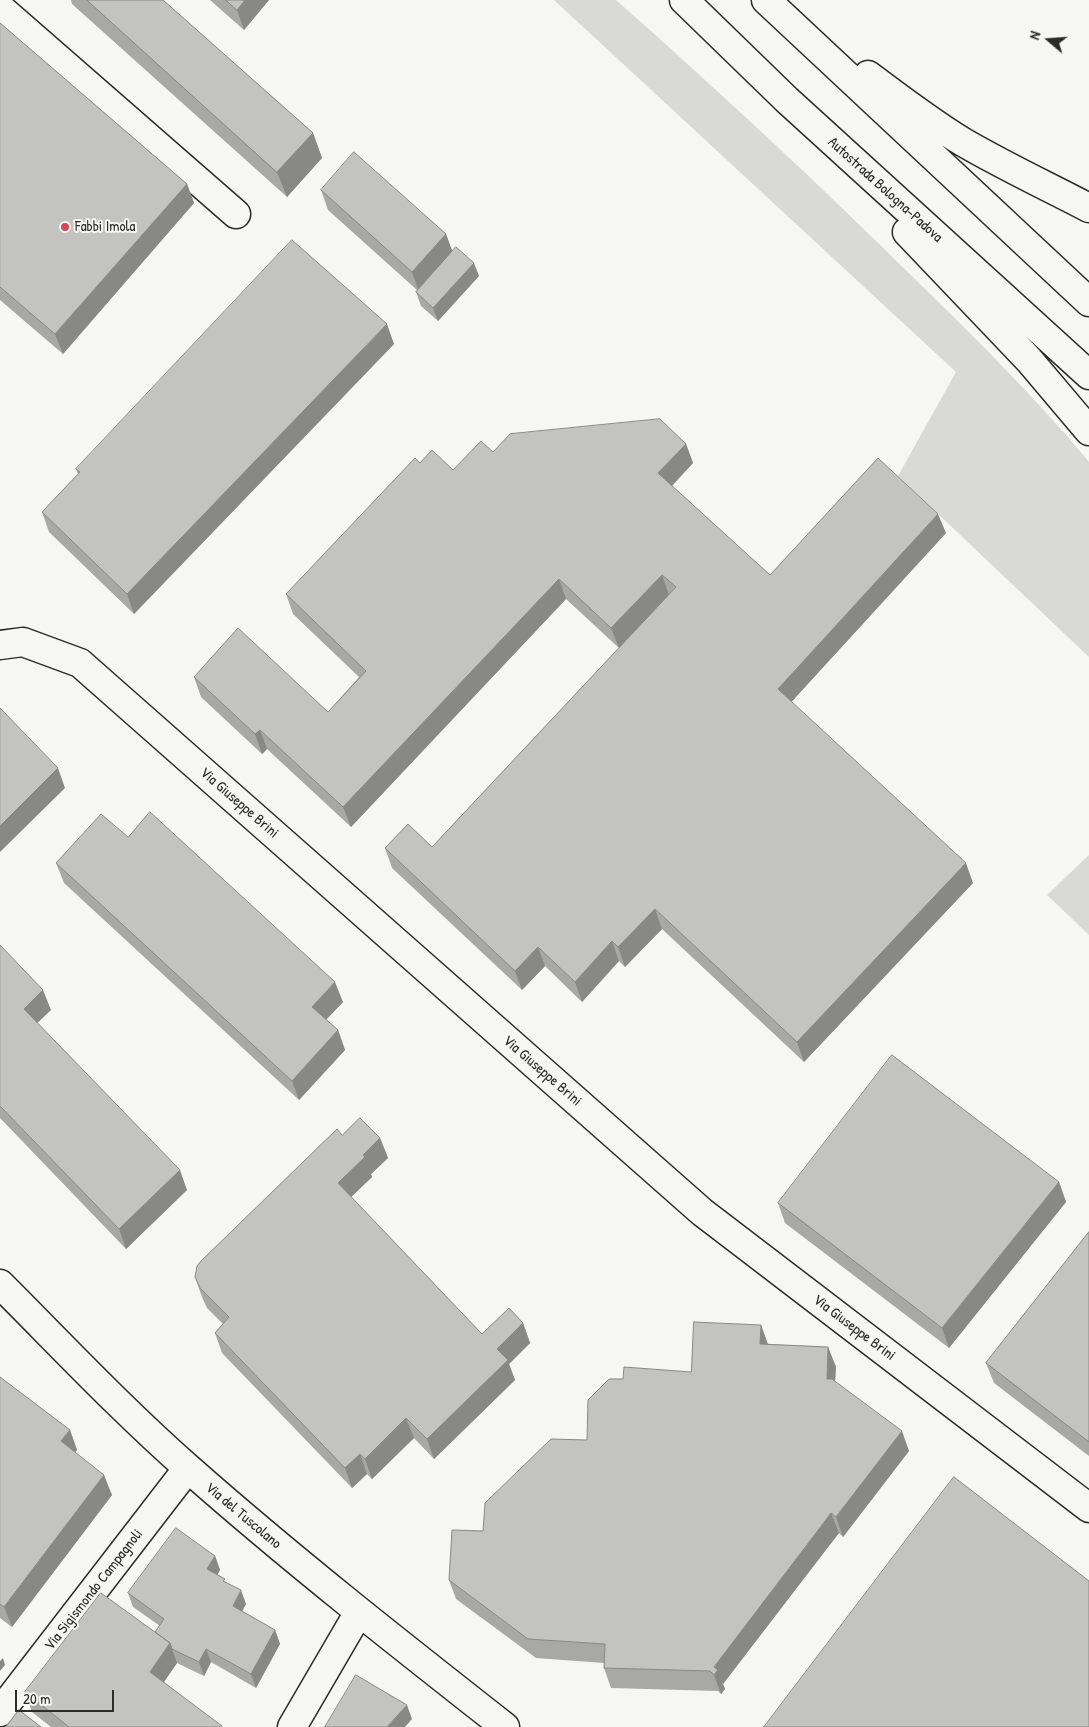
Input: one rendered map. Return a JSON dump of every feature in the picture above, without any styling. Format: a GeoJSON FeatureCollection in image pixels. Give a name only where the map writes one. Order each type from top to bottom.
{"type":"FeatureCollection","features":[{"type":"Feature","properties":{"kind":"main road","name":"Autostrada Bologna-Padova"},"geometry":{"type":"LineString","coordinates":[[684,0],[786,100],[1089,375]]}},
{"type":"Feature","properties":{"kind":"main road"},"geometry":{"type":"LineString","coordinates":[[766,0],[1089,302]]}},
{"type":"Feature","properties":{"kind":"main road"},"geometry":{"type":"LineString","coordinates":[[772,0],[905,102],[961,140],[1010,168],[1089,208]]}},
{"type":"Feature","properties":{"kind":"main road"},"geometry":{"type":"LineString","coordinates":[[0,8],[236,214]]}},
{"type":"Feature","properties":{"kind":"main road"},"geometry":{"type":"LineString","coordinates":[[786,100],[876,200],[1029,360],[1089,431]]}},
{"type":"Feature","properties":{"kind":"main road","name":"Via Giuseppe Brini"},"geometry":{"type":"LineString","coordinates":[[0,645],[23,642],[80,663],[702,1212],[1089,1508]]}},
{"type":"Feature","properties":{"kind":"main road","name":"Via del Tuscolano"},"geometry":{"type":"LineString","coordinates":[[0,1284],[117,1401],[188,1468],[359,1612],[505,1727]]}},
{"type":"Feature","properties":{"kind":"main road","name":"Via Sigismondo Campagnoli"},"geometry":{"type":"LineString","coordinates":[[0,1712],[188,1468]]}},
{"type":"Feature","properties":{"kind":"main road"},"geometry":{"type":"LineString","coordinates":[[292,1727],[359,1612]]}},
{"type":"Feature","properties":{"kind":"shaded area"},"geometry":{"type":"Polygon","coordinates":[[[554,0],[616,0],[770,140],[883,247],[1007,371],[1089,462],[1089,657],[898,476],[956,372],[554,0]]]}},
{"type":"Feature","properties":{"kind":"shaded area"},"geometry":{"type":"Polygon","coordinates":[[[1089,855],[1089,935],[1047,895],[1089,855]]]}},
{"type":"Feature","properties":{"kind":"building"},"geometry":{"type":"Polygon","coordinates":[[[87,0],[163,0],[313,133],[277,172],[87,0]]]}},
{"type":"Feature","properties":{"kind":"building"},"geometry":{"type":"Polygon","coordinates":[[[226,0],[245,0],[237,10],[226,0]]]}},
{"type":"Feature","properties":{"kind":"building"},"geometry":{"type":"Polygon","coordinates":[[[0,23],[187,184],[55,334],[0,287],[0,23]]]}},
{"type":"Feature","properties":{"kind":"building"},"geometry":{"type":"Polygon","coordinates":[[[354,152],[446,234],[412,272],[321,190],[354,152]]]}},
{"type":"Feature","properties":{"kind":"building"},"geometry":{"type":"Polygon","coordinates":[[[292,240],[387,324],[127,594],[42,512],[80,472],[76,469],[292,240]]]}},
{"type":"Feature","properties":{"kind":"building"},"geometry":{"type":"Polygon","coordinates":[[[456,247],[474,263],[433,308],[416,292],[456,247]]]}},
{"type":"Feature","properties":{"kind":"building"},"geometry":{"type":"Polygon","coordinates":[[[660,419],[686,444],[658,473],[770,575],[878,458],[938,514],[778,689],[966,863],[797,1042],[655,909],[618,947],[612,941],[575,982],[538,947],[515,971],[385,848],[408,824],[432,847],[676,587],[662,575],[611,628],[559,579],[343,807],[260,730],[255,734],[194,677],[238,628],[328,712],[366,671],[286,594],[415,458],[420,463],[432,450],[453,470],[481,441],[493,452],[510,434],[660,419]]]}},
{"type":"Feature","properties":{"kind":"building"},"geometry":{"type":"Polygon","coordinates":[[[0,708],[58,768],[0,826],[0,708]]]}},
{"type":"Feature","properties":{"kind":"building"},"geometry":{"type":"Polygon","coordinates":[[[150,812],[335,982],[312,1007],[338,1030],[292,1081],[56,863],[101,814],[128,837],[150,812]]]}},
{"type":"Feature","properties":{"kind":"building"},"geometry":{"type":"Polygon","coordinates":[[[0,945],[43,990],[24,1009],[180,1170],[119,1229],[0,1106],[0,945]]]}},
{"type":"Feature","properties":{"kind":"building"},"geometry":{"type":"Polygon","coordinates":[[[892,1055],[1059,1182],[942,1328],[778,1203],[892,1055]]]}},
{"type":"Feature","properties":{"kind":"building"},"geometry":{"type":"Polygon","coordinates":[[[360,1118],[380,1138],[363,1155],[365,1157],[338,1183],[482,1334],[509,1308],[523,1323],[497,1349],[508,1360],[427,1439],[406,1418],[365,1459],[360,1454],[345,1468],[215,1333],[229,1317],[200,1288],[195,1277],[197,1266],[201,1261],[337,1129],[342,1135],[360,1118]]]}},
{"type":"Feature","properties":{"kind":"building"},"geometry":{"type":"Polygon","coordinates":[[[1089,1232],[1089,1442],[986,1363],[1089,1232]]]}},
{"type":"Feature","properties":{"kind":"building"},"geometry":{"type":"Polygon","coordinates":[[[694,1322],[761,1325],[760,1344],[828,1347],[827,1379],[832,1379],[902,1431],[836,1517],[831,1513],[714,1667],[718,1670],[714,1675],[710,1671],[604,1668],[605,1644],[528,1639],[449,1580],[452,1530],[483,1531],[485,1503],[551,1439],[587,1440],[588,1400],[609,1379],[623,1379],[624,1367],[691,1372],[694,1322]]]}},
{"type":"Feature","properties":{"kind":"building"},"geometry":{"type":"Polygon","coordinates":[[[0,1377],[70,1430],[61,1441],[104,1475],[4,1607],[0,1604],[0,1377]]]}},
{"type":"Feature","properties":{"kind":"building"},"geometry":{"type":"Polygon","coordinates":[[[954,1477],[1089,1581],[1089,1727],[764,1727],[954,1477]]]}},
{"type":"Feature","properties":{"kind":"building"},"geometry":{"type":"Polygon","coordinates":[[[176,1528],[215,1556],[207,1569],[225,1579],[223,1581],[241,1590],[233,1606],[275,1630],[251,1674],[206,1649],[199,1662],[172,1649],[170,1643],[155,1632],[164,1619],[128,1593],[176,1528]]]}},
{"type":"Feature","properties":{"kind":"building"},"geometry":{"type":"Polygon","coordinates":[[[101,1593],[170,1643],[150,1672],[221,1727],[69,1727],[25,1692],[101,1593]]]}},
{"type":"Feature","properties":{"kind":"building"},"geometry":{"type":"Polygon","coordinates":[[[356,1675],[407,1705],[387,1727],[325,1727],[356,1675]]]}},
{"type":"Feature","properties":{"kind":"building"},"geometry":{"type":"Polygon","coordinates":[[[19,1710],[41,1727],[6,1727],[19,1710]]]}},
{"type":"Feature","properties":{"kind":"place","name":"Fabbi Imola"},"geometry":{"type":"Point","coordinates":[65,227]}}]}
